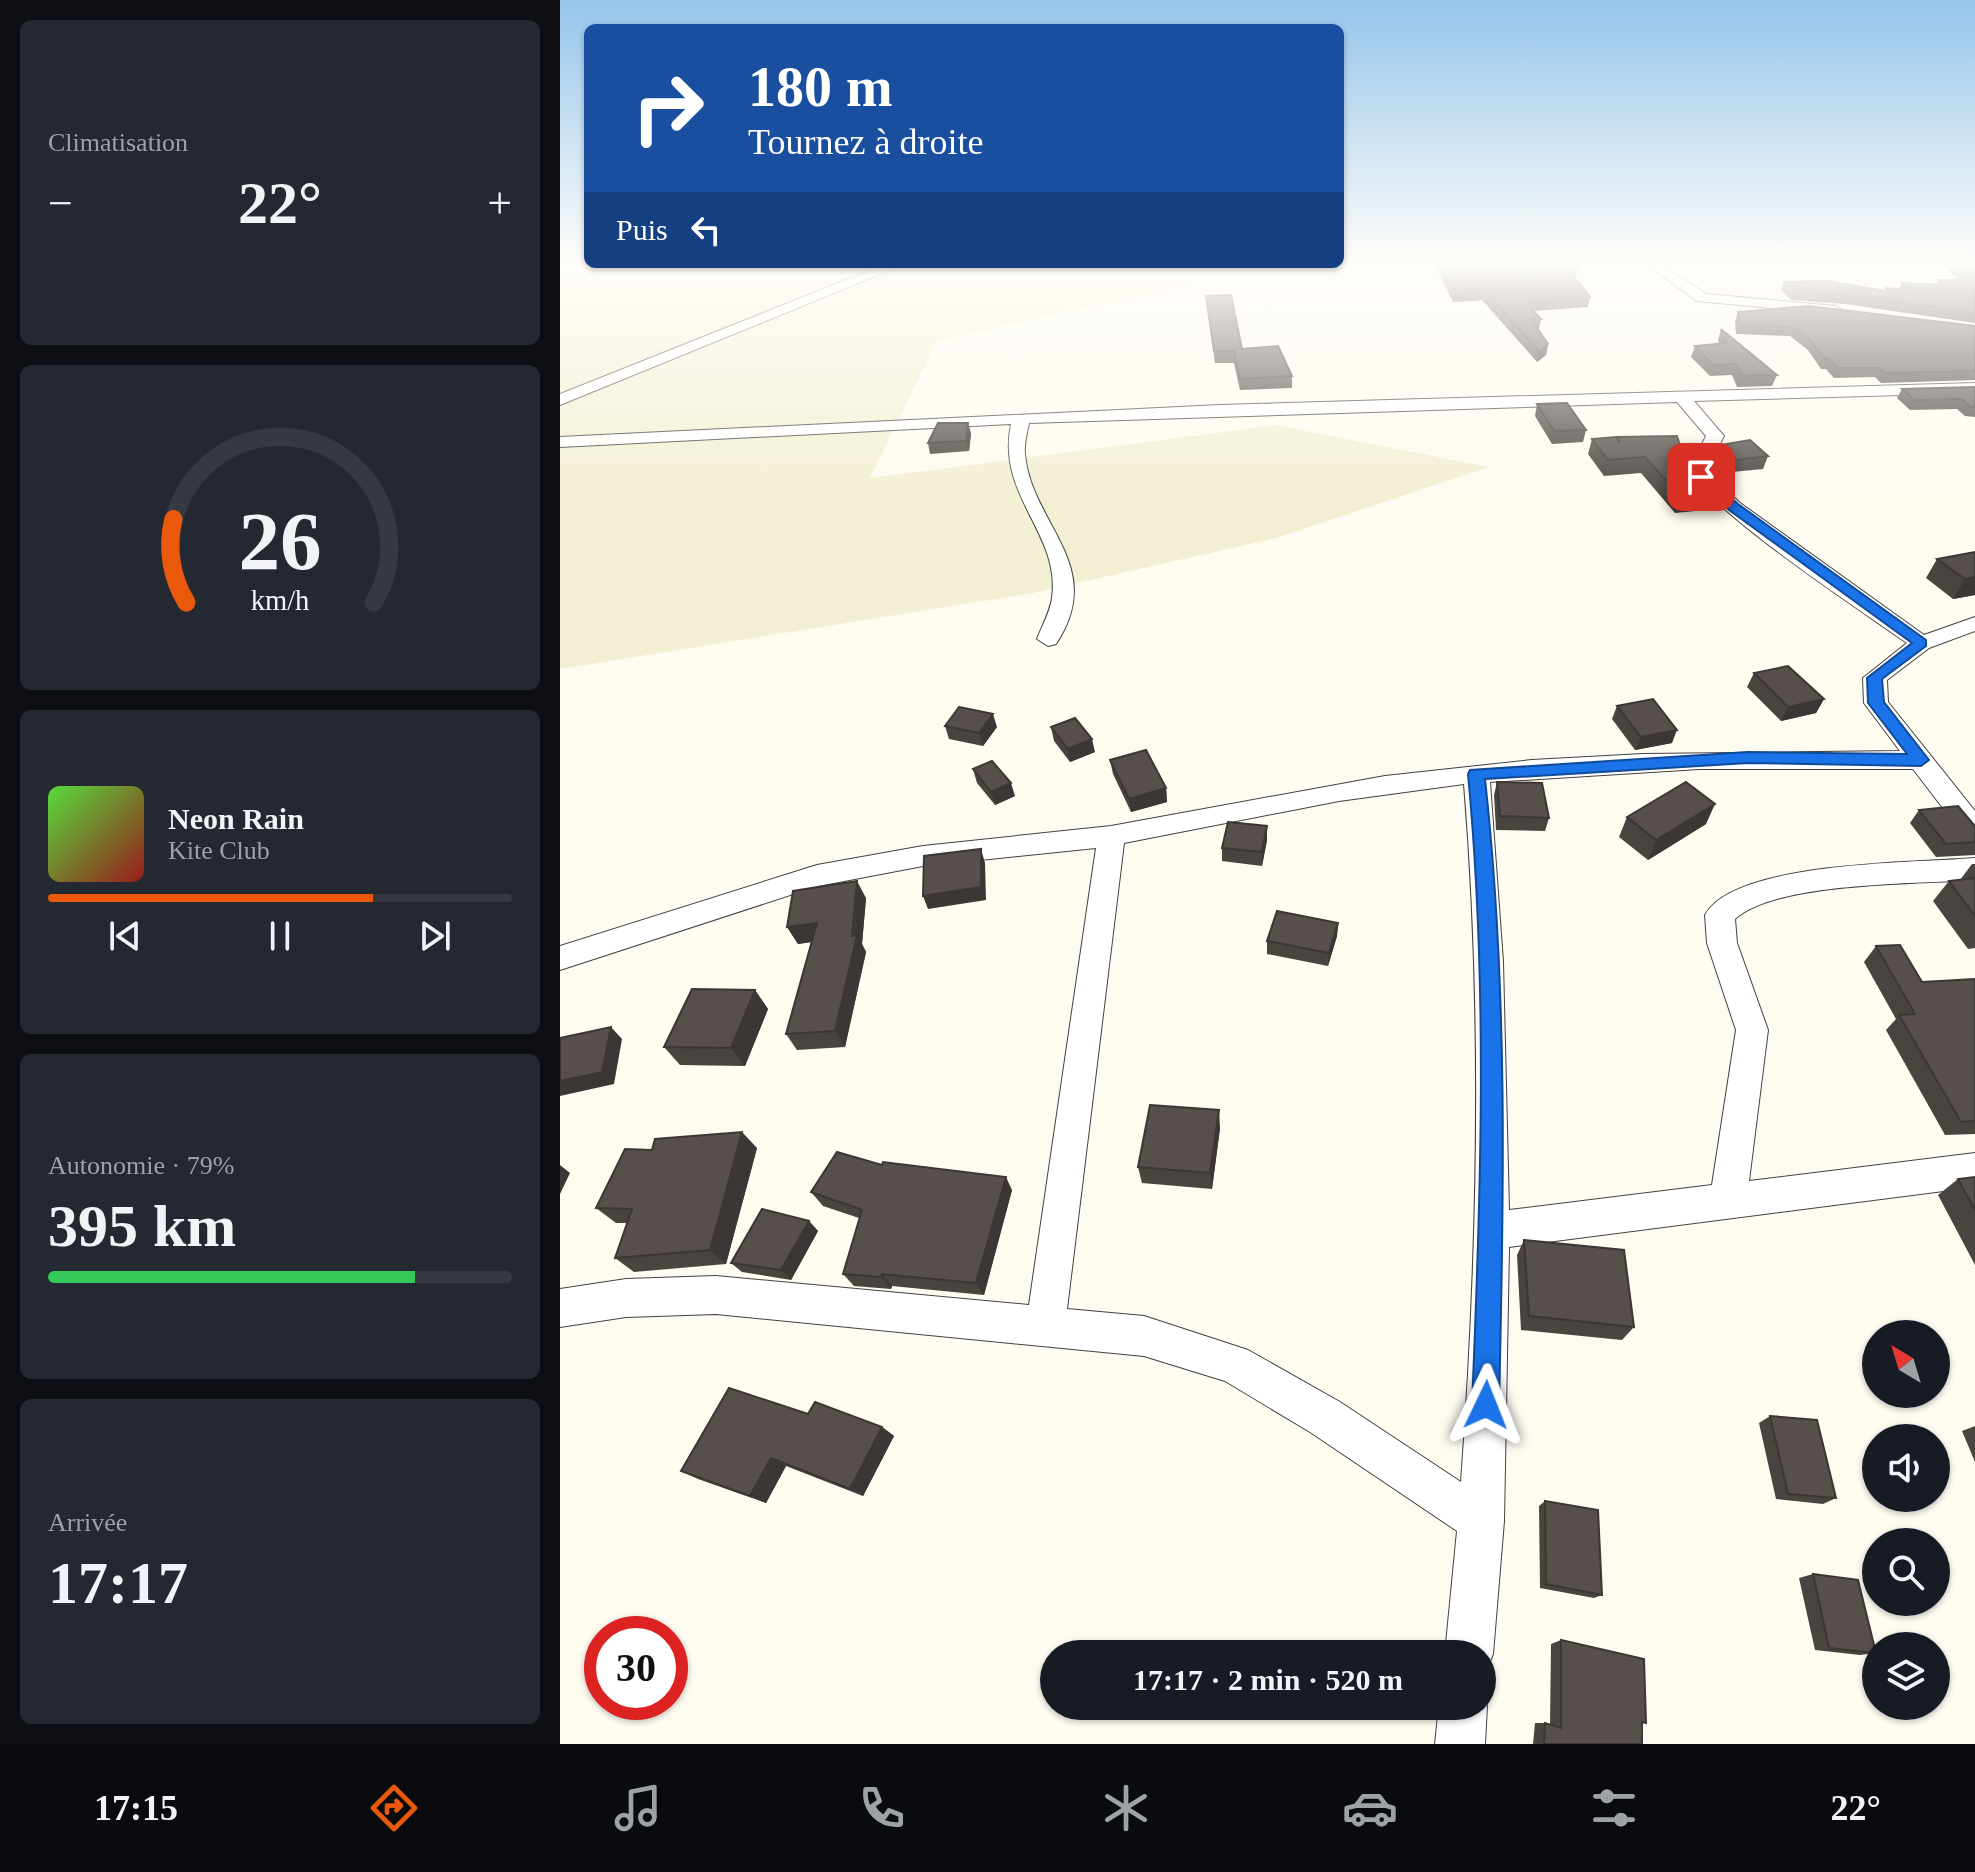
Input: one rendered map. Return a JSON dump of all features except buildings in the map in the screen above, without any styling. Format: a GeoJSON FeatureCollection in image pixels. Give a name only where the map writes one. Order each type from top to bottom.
{"type":"FeatureCollection","features":[{"type":"Feature","properties":{"kind":"street"},"geometry":{"type":"LineString","coordinates":[[560,400],[701,343]]}},
{"type":"Feature","properties":{"kind":"street"},"geometry":{"type":"LineString","coordinates":[[560,442],[1021,418],[1975,388]]}},
{"type":"Feature","properties":{"kind":"street"},"geometry":{"type":"LineString","coordinates":[[1682,397],[1715,436],[1699,468],[1701,477],[1733,507],[1921,643]]}},
{"type":"Feature","properties":{"kind":"street"},"geometry":{"type":"LineString","coordinates":[[1021,418],[1015,453],[1017,461],[1043,519],[1060,568],[1063,597],[1048,639]]}},
{"type":"Feature","properties":{"kind":"street"},"geometry":{"type":"LineString","coordinates":[[1975,624],[1921,643],[1875,678],[1876,703],[1975,830]]}},
{"type":"Feature","properties":{"kind":"street"},"geometry":{"type":"LineString","coordinates":[[560,958],[817,876],[923,856],[1111,836],[1312,796],[1476,774],[1748,757],[1921,760]]}},
{"type":"Feature","properties":{"kind":"street"},"geometry":{"type":"LineString","coordinates":[[1470,1640],[1482,1521],[1491,1231],[1488,884],[1476,774]]}},
{"type":"Feature","properties":{"kind":"street"},"geometry":{"type":"LineString","coordinates":[[1045,1328],[1111,836]]}},
{"type":"Feature","properties":{"kind":"street"},"geometry":{"type":"LineString","coordinates":[[1728,1201],[1752,1030],[1722,943],[1720,915],[1732,903],[1749,895],[1822,882],[1975,869]]}},
{"type":"Feature","properties":{"kind":"street"},"geometry":{"type":"LineString","coordinates":[[1491,1231],[1975,1170]]}},
{"type":"Feature","properties":{"kind":"street"},"geometry":{"type":"LineString","coordinates":[[560,1308],[626,1298],[716,1295],[1144,1336],[1234,1364],[1325,1417],[1482,1521]]}},
{"type":"Feature","properties":{"kind":"street"},"geometry":{"type":"LineString","coordinates":[[1460,1744],[1462,1720]]}},
{"type":"Feature","properties":{"kind":"shaded area"},"geometry":{"type":"Polygon","coordinates":[[[560,343],[936,343],[870,478],[1275,425],[1489,467],[1276,538],[1033,593],[560,669],[560,343]]]}},
{"type":"Feature","properties":{"kind":"route"},"geometry":{"type":"LineString","coordinates":[[1486,1405],[1491,1231],[1491,1024],[1488,884],[1476,774],[1748,757],[1921,760],[1876,703],[1875,678],[1921,643],[1733,507],[1701,477]]}}]}
